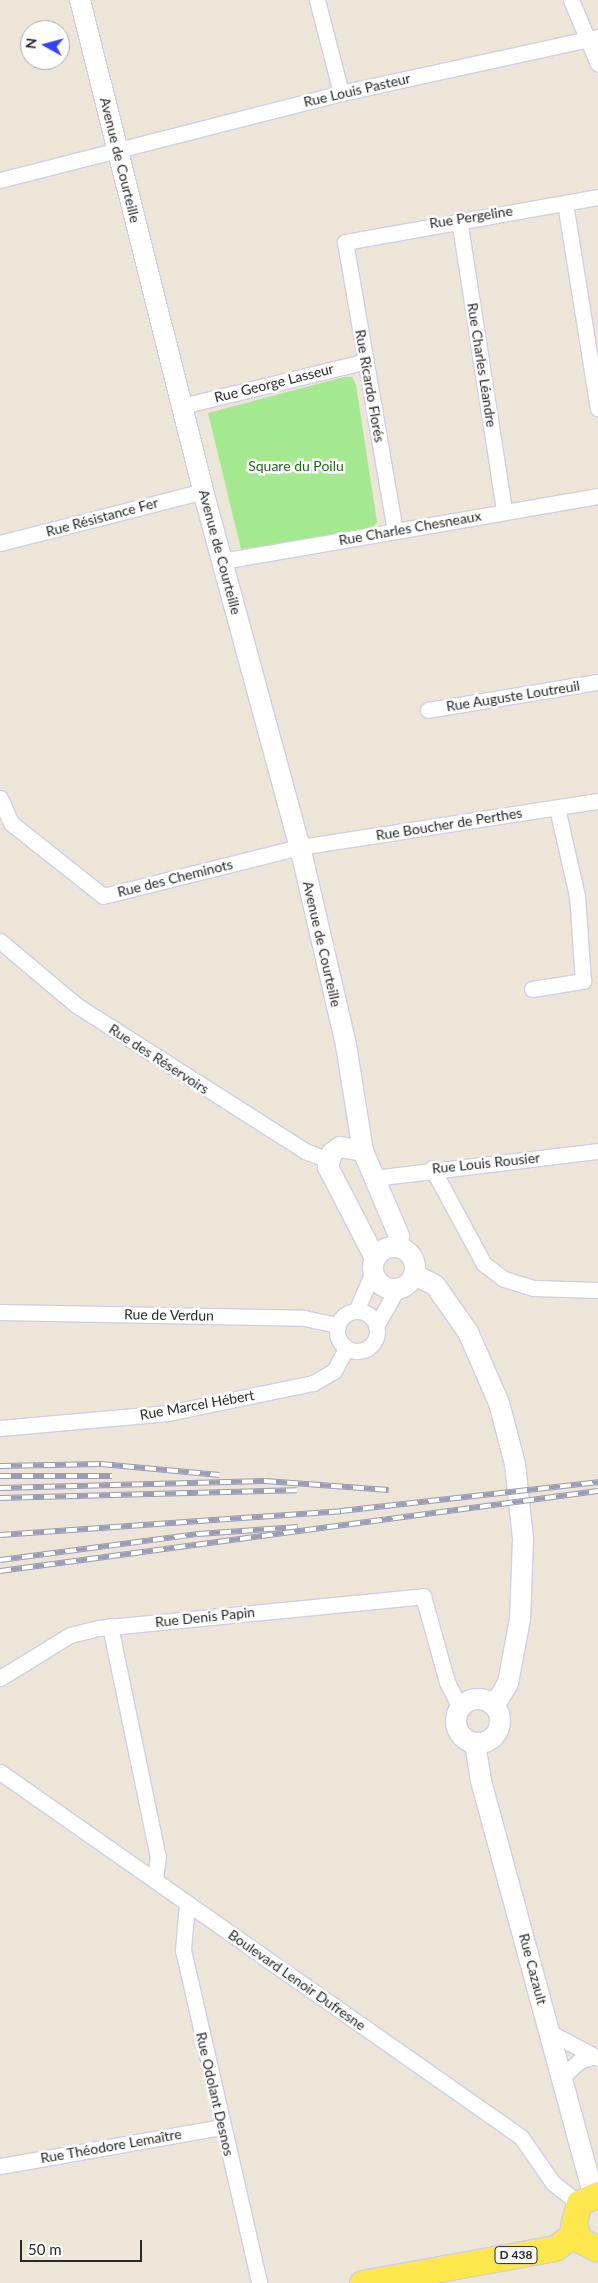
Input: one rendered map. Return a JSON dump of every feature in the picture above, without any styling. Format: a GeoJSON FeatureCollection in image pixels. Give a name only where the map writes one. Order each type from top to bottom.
{"type":"FeatureCollection","features":[{"type":"Feature","properties":{"kind":"main road"},"geometry":{"type":"LineString","coordinates":[[590,2197],[573,2217],[575,2232],[588,2246],[598,2249]]}},
{"type":"Feature","properties":{"kind":"main road","name":"D 438"},"geometry":{"type":"LineString","coordinates":[[362,2283],[555,2248],[575,2232]]}},
{"type":"Feature","properties":{"kind":"street","name":"Avenue de Courteille"},"geometry":{"type":"LineString","coordinates":[[80,0],[222,561],[300,847],[346,1045],[354,1106],[363,1151],[399,1236],[398,1247]]}},
{"type":"Feature","properties":{"kind":"street"},"geometry":{"type":"LineString","coordinates":[[317,0],[341,93]]}},
{"type":"Feature","properties":{"kind":"street"},"geometry":{"type":"LineString","coordinates":[[571,0],[594,38],[598,64]]}},
{"type":"Feature","properties":{"kind":"street","name":"Rue Louis Pasteur"},"geometry":{"type":"LineString","coordinates":[[0,180],[117,148],[341,93],[594,38]]}},
{"type":"Feature","properties":{"kind":"street","name":"Rue Pergeline"},"geometry":{"type":"LineString","coordinates":[[346,242],[459,219],[598,197]]}},
{"type":"Feature","properties":{"kind":"street"},"geometry":{"type":"LineString","coordinates":[[565,202],[598,408]]}},
{"type":"Feature","properties":{"kind":"street","name":"Rue Charles Léandre"},"geometry":{"type":"LineString","coordinates":[[459,219],[504,511]]}},
{"type":"Feature","properties":{"kind":"street","name":"Rue Ricardo Florés"},"geometry":{"type":"LineString","coordinates":[[346,242],[394,531]]}},
{"type":"Feature","properties":{"kind":"street","name":"Rue George Lasseur"},"geometry":{"type":"LineString","coordinates":[[182,406],[366,361]]}},
{"type":"Feature","properties":{"kind":"street","name":"Rue Résistance Fer"},"geometry":{"type":"LineString","coordinates":[[0,544],[204,491]]}},
{"type":"Feature","properties":{"kind":"street","name":"Rue Charles Chesneaux"},"geometry":{"type":"LineString","coordinates":[[222,561],[598,496]]}},
{"type":"Feature","properties":{"kind":"street","name":"Rue Auguste Loutreuil"},"geometry":{"type":"LineString","coordinates":[[428,710],[598,682]]}},
{"type":"Feature","properties":{"kind":"street","name":"Rue des Cheminots"},"geometry":{"type":"LineString","coordinates":[[0,798],[11,823],[103,896],[300,847]]}},
{"type":"Feature","properties":{"kind":"street","name":"Rue Boucher de Perthes"},"geometry":{"type":"LineString","coordinates":[[300,847],[598,801]]}},
{"type":"Feature","properties":{"kind":"street"},"geometry":{"type":"LineString","coordinates":[[532,989],[583,981],[577,896],[557,808]]}},
{"type":"Feature","properties":{"kind":"street","name":"Rue des Réservoirs"},"geometry":{"type":"LineString","coordinates":[[0,941],[76,1006],[305,1151],[335,1153]]}},
{"type":"Feature","properties":{"kind":"street","name":"Avenue de Courteille"},"geometry":{"type":"LineString","coordinates":[[335,1153],[354,1106]]}},
{"type":"Feature","properties":{"kind":"street"},"geometry":{"type":"LineString","coordinates":[[356,1311],[374,1265],[382,1250],[398,1247],[412,1255],[415,1275],[407,1285],[397,1289],[381,1285],[374,1265],[330,1174],[335,1153],[363,1151]]}},
{"type":"Feature","properties":{"kind":"street","name":"Rue Louis Rousier"},"geometry":{"type":"LineString","coordinates":[[374,1178],[432,1168],[598,1151]]}},
{"type":"Feature","properties":{"kind":"street"},"geometry":{"type":"LineString","coordinates":[[432,1168],[484,1264],[504,1279],[534,1288],[598,1290]]}},
{"type":"Feature","properties":{"kind":"street"},"geometry":{"type":"LineString","coordinates":[[415,1275],[435,1285],[468,1332],[499,1403],[515,1464],[523,1539],[520,1619],[508,1683],[494,1706]]}},
{"type":"Feature","properties":{"kind":"street"},"geometry":{"type":"LineString","coordinates":[[376,1326],[371,1316],[356,1311],[345,1315],[338,1324],[338,1338],[346,1348],[358,1352],[370,1347],[376,1326],[397,1289]]}},
{"type":"Feature","properties":{"kind":"street","name":"Rue de Verdun"},"geometry":{"type":"LineString","coordinates":[[0,1312],[304,1318],[338,1324]]}},
{"type":"Feature","properties":{"kind":"street","name":"Rue Marcel Hébert"},"geometry":{"type":"LineString","coordinates":[[0,1428],[168,1413],[313,1383],[334,1371],[346,1348]]}},
{"type":"Feature","properties":{"kind":"street","name":"Rue Denis Papin"},"geometry":{"type":"LineString","coordinates":[[0,1678],[70,1635],[110,1626],[423,1596],[447,1682],[460,1708]]}},
{"type":"Feature","properties":{"kind":"street"},"geometry":{"type":"LineString","coordinates":[[110,1626],[158,1857],[155,1879]]}},
{"type":"Feature","properties":{"kind":"street"},"geometry":{"type":"LineString","coordinates":[[480,1699],[494,1706],[500,1718],[497,1731],[488,1740],[475,1743],[459,1733],[456,1720],[460,1708],[480,1699]]}},
{"type":"Feature","properties":{"kind":"street","name":"Rue Cazault"},"geometry":{"type":"LineString","coordinates":[[475,1743],[481,1782],[563,2076],[590,2197]]}},
{"type":"Feature","properties":{"kind":"street","name":"Boulevard Lenoir Dufresne"},"geometry":{"type":"LineString","coordinates":[[0,1772],[521,2137],[553,2183],[590,2197]]}},
{"type":"Feature","properties":{"kind":"street","name":"Rue Odolant Desnos"},"geometry":{"type":"LineString","coordinates":[[187,1903],[183,1950],[259,2283]]}},
{"type":"Feature","properties":{"kind":"street"},"geometry":{"type":"LineString","coordinates":[[551,2033],[596,2057]]}},
{"type":"Feature","properties":{"kind":"street"},"geometry":{"type":"LineString","coordinates":[[563,2076],[579,2061],[596,2057]]}},
{"type":"Feature","properties":{"kind":"street","name":"Rue Théodore Lemaître"},"geometry":{"type":"LineString","coordinates":[[0,2166],[222,2127]]}},
{"type":"Feature","properties":{"kind":"green space","name":"Square du Poilu"},"geometry":{"type":"Polygon","coordinates":[[[344,377],[352,377],[356,385],[377,522],[371,530],[241,549],[208,413],[344,377]]]}},
{"type":"Feature","properties":{"kind":"railway"},"geometry":{"type":"LineString","coordinates":[[0,1466],[101,1464],[219,1475]]}},
{"type":"Feature","properties":{"kind":"railway"},"geometry":{"type":"LineString","coordinates":[[0,1476],[112,1476]]}},
{"type":"Feature","properties":{"kind":"railway"},"geometry":{"type":"LineString","coordinates":[[0,1488],[265,1481],[389,1490]]}},
{"type":"Feature","properties":{"kind":"railway"},"geometry":{"type":"LineString","coordinates":[[0,1535],[341,1511],[598,1482]]}},
{"type":"Feature","properties":{"kind":"railway"},"geometry":{"type":"LineString","coordinates":[[0,1498],[297,1490]]}},
{"type":"Feature","properties":{"kind":"railway"},"geometry":{"type":"LineString","coordinates":[[0,1571],[598,1491]]}},
{"type":"Feature","properties":{"kind":"railway"},"geometry":{"type":"LineString","coordinates":[[0,1560],[198,1534],[298,1527]]}}]}
